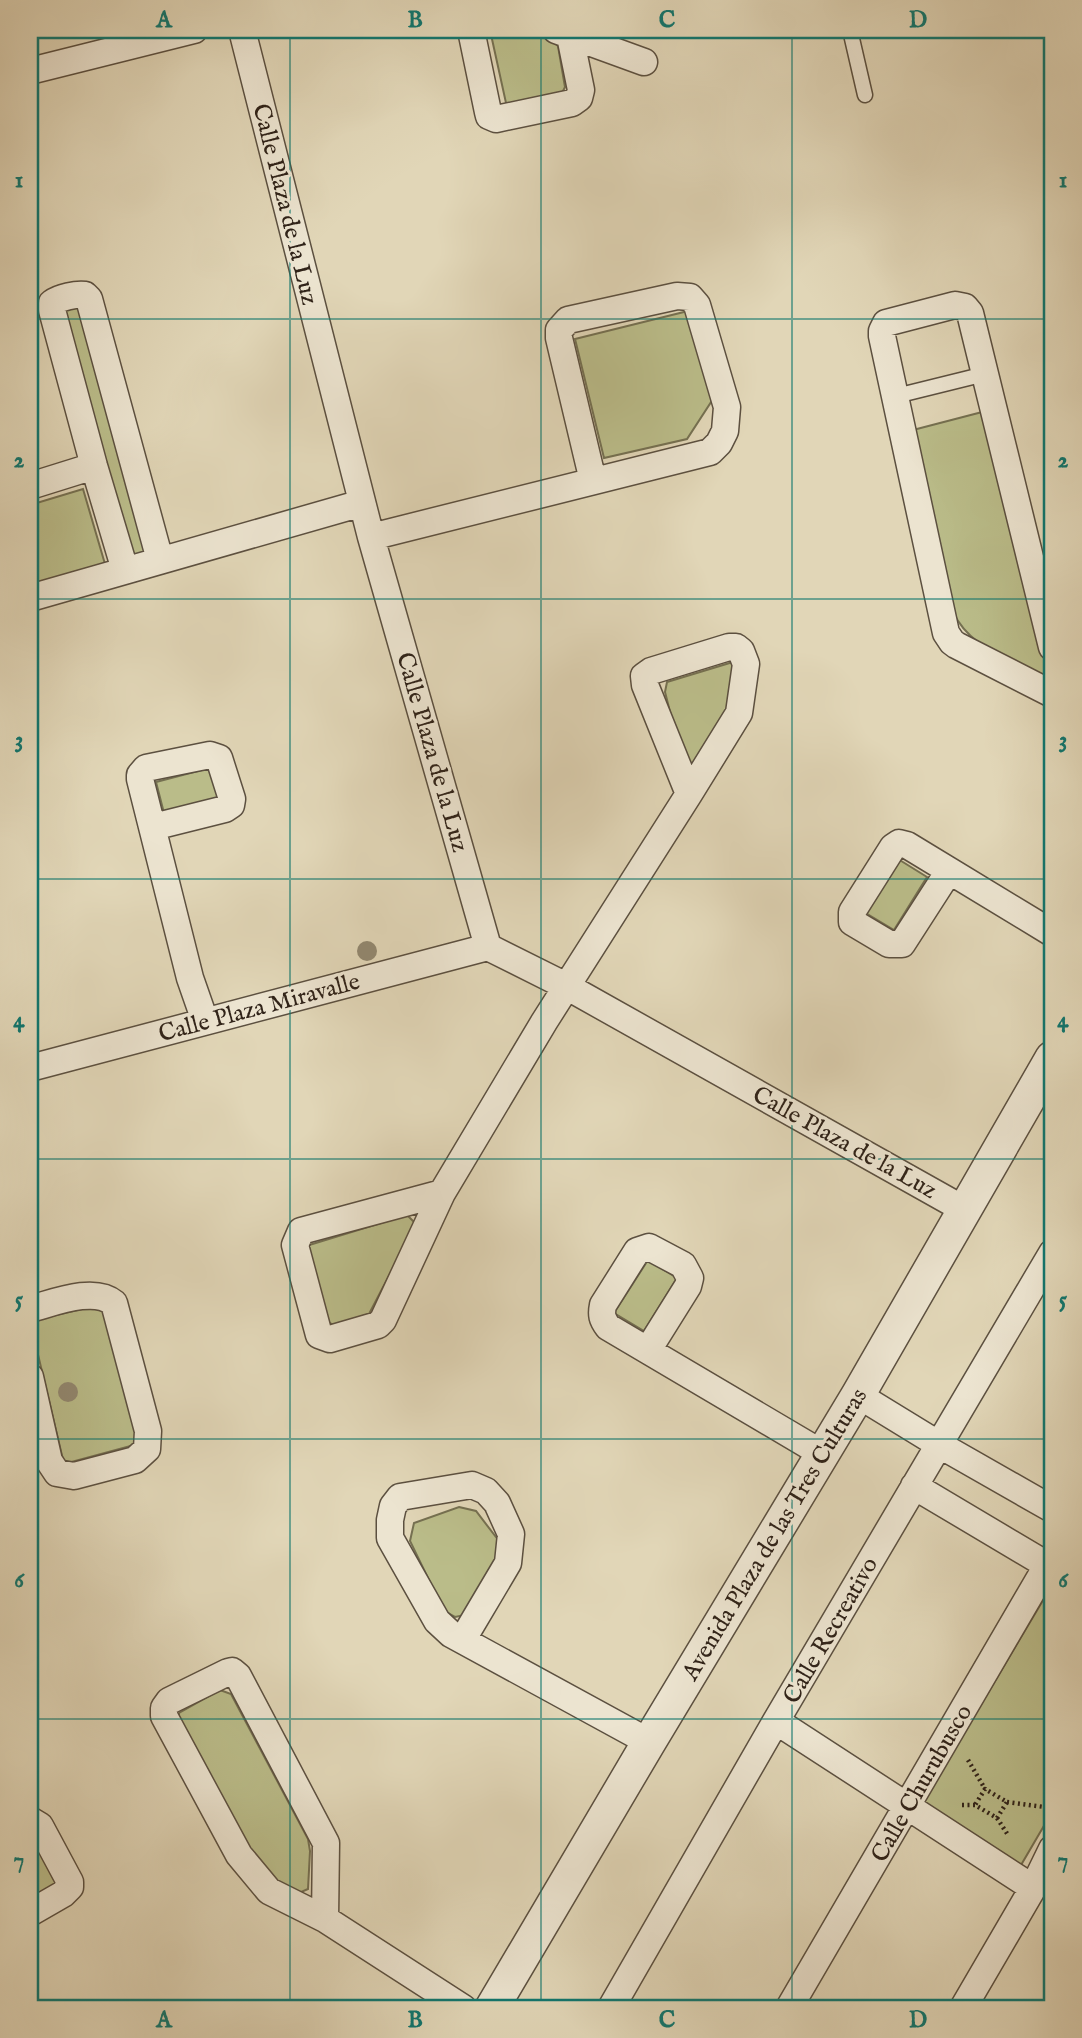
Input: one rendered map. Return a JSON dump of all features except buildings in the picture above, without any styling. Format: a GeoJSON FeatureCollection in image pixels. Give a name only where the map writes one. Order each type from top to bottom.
{"type":"FeatureCollection","features":[{"type":"Feature","properties":{"kind":"street"},"geometry":{"type":"LineString","coordinates":[[30,71],[194,30]]}},
{"type":"Feature","properties":{"kind":"street","name":"Calle Plaza de la Luz"},"geometry":{"type":"LineString","coordinates":[[242,30],[371,537],[488,947],[566,986],[965,1210]]}},
{"type":"Feature","properties":{"kind":"street"},"geometry":{"type":"LineString","coordinates":[[471,30],[488,113],[496,119],[572,103],[579,97],[581,90],[562,33]]}},
{"type":"Feature","properties":{"kind":"street"},"geometry":{"type":"LineString","coordinates":[[562,33],[644,62]]}},
{"type":"Feature","properties":{"kind":"street"},"geometry":{"type":"LineString","coordinates":[[125,570],[51,307],[54,301],[79,294],[89,299],[160,560]]}},
{"type":"Feature","properties":{"kind":"street"},"geometry":{"type":"LineString","coordinates":[[371,537],[710,452],[725,431],[727,407],[697,306],[690,297],[677,296],[574,318],[562,325],[559,338],[593,481]]}},
{"type":"Feature","properties":{"kind":"street"},"geometry":{"type":"LineString","coordinates":[[1052,647],[968,309],[955,305],[887,323],[882,331],[948,638],[956,645],[1052,694]]}},
{"type":"Feature","properties":{"kind":"street"},"geometry":{"type":"LineString","coordinates":[[30,486],[94,466]]}},
{"type":"Feature","properties":{"kind":"street"},"geometry":{"type":"LineString","coordinates":[[30,598],[362,503]]}},
{"type":"Feature","properties":{"kind":"street"},"geometry":{"type":"LineString","coordinates":[[442,1193],[300,1231],[295,1245],[319,1335],[330,1339],[381,1323],[442,1193],[566,986],[689,794],[738,713],[746,671],[741,651],[736,647],[651,671],[644,676],[645,685],[689,794]]}},
{"type":"Feature","properties":{"kind":"street"},"geometry":{"type":"LineString","coordinates":[[153,827],[190,978],[205,1021]]}},
{"type":"Feature","properties":{"kind":"street"},"geometry":{"type":"LineString","coordinates":[[949,871],[1052,933]]}},
{"type":"Feature","properties":{"kind":"street","name":"Calle Plaza Miravalle"},"geometry":{"type":"LineString","coordinates":[[30,1068],[488,947]]}},
{"type":"Feature","properties":{"kind":"street","name":"Avenida Plaza de las Tres Culturas"},"geometry":{"type":"LineString","coordinates":[[492,2008],[858,1395],[1052,1058]]}},
{"type":"Feature","properties":{"kind":"street","name":"Calle Recreativo"},"geometry":{"type":"LineString","coordinates":[[611,2008],[776,1721],[1052,1253]]}},
{"type":"Feature","properties":{"kind":"street"},"geometry":{"type":"LineString","coordinates":[[30,1309],[93,1294],[108,1298],[114,1303],[148,1431],[147,1449],[135,1460],[74,1476],[57,1473],[49,1461],[30,1377]]}},
{"type":"Feature","properties":{"kind":"street"},"geometry":{"type":"LineString","coordinates":[[648,1350],[823,1454]]}},
{"type":"Feature","properties":{"kind":"street"},"geometry":{"type":"LineString","coordinates":[[858,1395],[1052,1509]]}},
{"type":"Feature","properties":{"kind":"street"},"geometry":{"type":"LineString","coordinates":[[463,1639],[508,1563],[511,1534],[497,1503],[486,1491],[472,1485],[400,1497],[393,1506],[390,1538],[437,1621],[451,1634],[649,1742]]}},
{"type":"Feature","properties":{"kind":"street"},"geometry":{"type":"LineString","coordinates":[[914,1486],[1051,1563]]}},
{"type":"Feature","properties":{"kind":"street","name":"Calle Churubusco"},"geometry":{"type":"LineString","coordinates":[[789,2008],[1051,1563]]}},
{"type":"Feature","properties":{"kind":"street"},"geometry":{"type":"LineString","coordinates":[[325,1919],[326,1843],[238,1675],[232,1671],[228,1672],[169,1701],[164,1708],[164,1716],[239,1855],[269,1891],[325,1919],[454,2003]]}},
{"type":"Feature","properties":{"kind":"street"},"geometry":{"type":"LineString","coordinates":[[776,1721],[1033,1888]]}},
{"type":"Feature","properties":{"kind":"street"},"geometry":{"type":"LineString","coordinates":[[30,1820],[40,1826],[70,1882],[70,1887],[64,1894],[30,1913]]}},
{"type":"Feature","properties":{"kind":"street"},"geometry":{"type":"LineString","coordinates":[[963,2008],[1033,1888],[1052,1849]]}},
{"type":"Feature","properties":{"kind":"lane"},"geometry":{"type":"LineString","coordinates":[[850,30],[866,95]]}},
{"type":"Feature","properties":{"kind":"lane"},"geometry":{"type":"LineString","coordinates":[[896,396],[985,373]]}},
{"type":"Feature","properties":{"kind":"path"},"geometry":{"type":"LineString","coordinates":[[1007,1802],[997,1818],[975,1805],[985,1789],[1007,1802],[1052,1808]]}},
{"type":"Feature","properties":{"kind":"green space"},"geometry":{"type":"Polygon","coordinates":[[[490,30],[531,30],[550,38],[558,46],[565,87],[561,95],[515,109],[506,103],[490,30]]]}},
{"type":"Feature","properties":{"kind":"green space"},"geometry":{"type":"Polygon","coordinates":[[[80,302],[150,551],[132,556],[62,307],[80,302]]]}},
{"type":"Feature","properties":{"kind":"green space"},"geometry":{"type":"Polygon","coordinates":[[[688,311],[713,399],[687,439],[604,458],[575,339],[688,311]]]}},
{"type":"Feature","properties":{"kind":"green space"},"geometry":{"type":"Polygon","coordinates":[[[986,411],[1049,664],[1045,674],[1035,674],[988,649],[968,634],[953,612],[913,430],[986,411]]]}},
{"type":"Feature","properties":{"kind":"green space"},"geometry":{"type":"Polygon","coordinates":[[[83,489],[105,564],[38,583],[30,555],[30,505],[83,489]]]}},
{"type":"Feature","properties":{"kind":"green space"},"geometry":{"type":"Polygon","coordinates":[[[733,662],[739,668],[730,707],[694,765],[683,763],[665,692],[667,682],[733,662]]]}},
{"type":"Feature","properties":{"kind":"green space"},"geometry":{"type":"Polygon","coordinates":[[[217,766],[226,801],[165,817],[156,782],[217,766]]]}},
{"type":"Feature","properties":{"kind":"green space"},"geometry":{"type":"Polygon","coordinates":[[[898,859],[927,877],[894,930],[864,912],[898,859]]]}},
{"type":"Feature","properties":{"kind":"green space"},"geometry":{"type":"Polygon","coordinates":[[[407,1215],[416,1224],[369,1314],[336,1326],[325,1321],[306,1246],[407,1215]]]}},
{"type":"Feature","properties":{"kind":"green space"},"geometry":{"type":"Polygon","coordinates":[[[648,1260],[677,1278],[644,1331],[614,1313],[648,1260]]]}},
{"type":"Feature","properties":{"kind":"green space"},"geometry":{"type":"Polygon","coordinates":[[[104,1304],[138,1444],[64,1464],[30,1321],[104,1304]]]}},
{"type":"Feature","properties":{"kind":"green space"},"geometry":{"type":"Polygon","coordinates":[[[459,1507],[476,1511],[499,1541],[497,1557],[465,1615],[455,1617],[444,1611],[410,1541],[414,1523],[459,1507]]]}},
{"type":"Feature","properties":{"kind":"green space"},"geometry":{"type":"Polygon","coordinates":[[[1048,1592],[1052,1594],[1052,1812],[1021,1865],[921,1805],[1048,1592]]]}},
{"type":"Feature","properties":{"kind":"green space"},"geometry":{"type":"Polygon","coordinates":[[[220,1690],[231,1694],[308,1839],[308,1889],[299,1893],[265,1875],[178,1725],[179,1713],[220,1690]]]}},
{"type":"Feature","properties":{"kind":"green space"},"geometry":{"type":"Polygon","coordinates":[[[30,1831],[59,1882],[30,1898],[30,1831]]]}}]}
